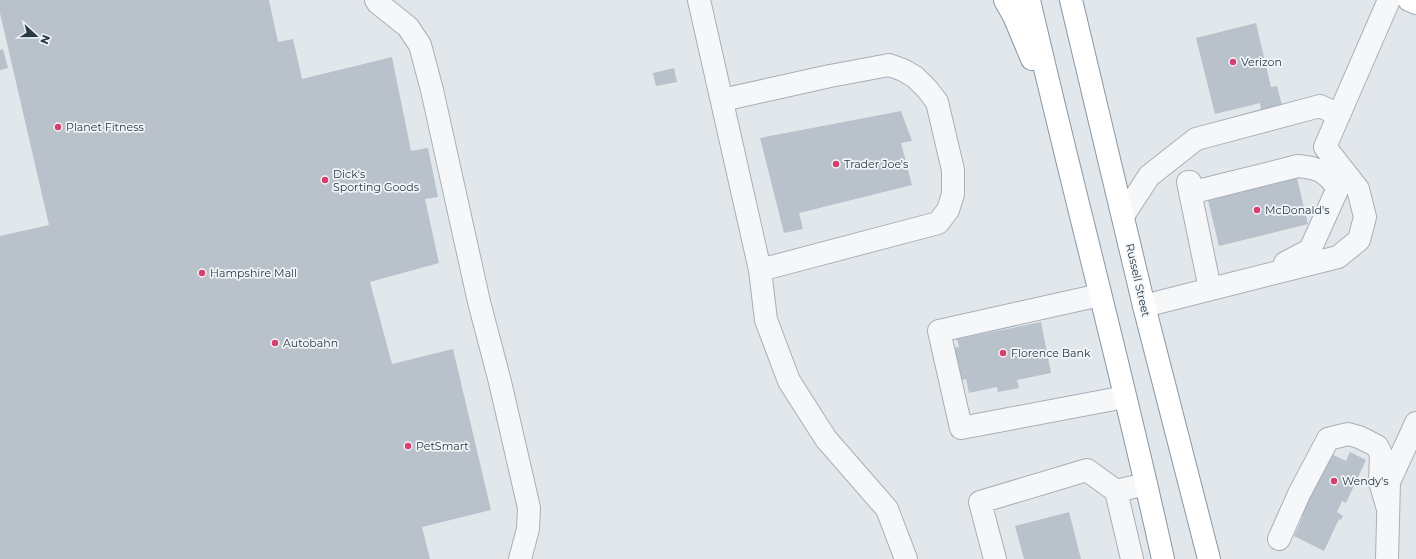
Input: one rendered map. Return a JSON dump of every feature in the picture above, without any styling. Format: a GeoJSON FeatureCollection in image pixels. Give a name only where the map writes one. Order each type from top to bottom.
{"type":"FeatureCollection","features":[{"type":"Feature","properties":{"kind":"main road"},"geometry":{"type":"LineString","coordinates":[[1005,0],[1014,16],[1055,114]]}},
{"type":"Feature","properties":{"kind":"main road"},"geometry":{"type":"LineString","coordinates":[[1029,0],[1055,114],[1125,397],[1163,559]]}},
{"type":"Feature","properties":{"kind":"main road","name":"Russell Street"},"geometry":{"type":"LineString","coordinates":[[1071,0],[1144,306],[1209,559]]}},
{"type":"Feature","properties":{"kind":"main road"},"geometry":{"type":"LineString","coordinates":[[1083,51],[1088,0]]}},
{"type":"Feature","properties":{"kind":"main road"},"geometry":{"type":"LineString","coordinates":[[1409,0],[1416,3]]}},
{"type":"Feature","properties":{"kind":"lane"},"geometry":{"type":"LineString","coordinates":[[376,0],[408,27],[420,45],[432,90],[479,302],[500,382],[529,508],[528,529],[520,559]]}},
{"type":"Feature","properties":{"kind":"lane"},"geometry":{"type":"LineString","coordinates":[[699,0],[760,270],[766,320],[789,381],[826,439],[887,509],[906,559]]}},
{"type":"Feature","properties":{"kind":"lane"},"geometry":{"type":"LineString","coordinates":[[1325,147],[1389,0]]}},
{"type":"Feature","properties":{"kind":"lane"},"geometry":{"type":"LineString","coordinates":[[722,100],[830,76],[889,65],[915,77],[937,102],[953,170],[953,194],[948,210],[938,223],[760,270]]}},
{"type":"Feature","properties":{"kind":"lane"},"geometry":{"type":"LineString","coordinates":[[1123,216],[1149,176],[1196,139],[1320,106],[1339,115]]}},
{"type":"Feature","properties":{"kind":"lane"},"geometry":{"type":"LineString","coordinates":[[1210,289],[1188,182],[1325,147]]}},
{"type":"Feature","properties":{"kind":"lane"},"geometry":{"type":"LineString","coordinates":[[1144,306],[1338,257],[1359,240],[1365,216],[1358,189],[1325,147]]}},
{"type":"Feature","properties":{"kind":"lane"},"geometry":{"type":"LineString","coordinates":[[1190,193],[1298,166],[1312,167],[1328,175],[1338,188],[1310,250],[1259,277]]}},
{"type":"Feature","properties":{"kind":"lane"},"geometry":{"type":"LineString","coordinates":[[1100,295],[938,331],[961,428],[1125,397]]}},
{"type":"Feature","properties":{"kind":"lane"},"geometry":{"type":"LineString","coordinates":[[1387,559],[1389,482],[1416,422]]}},
{"type":"Feature","properties":{"kind":"lane"},"geometry":{"type":"LineString","coordinates":[[1279,539],[1299,494],[1328,439],[1348,434],[1359,437],[1377,446],[1380,454],[1380,482],[1388,509]]}},
{"type":"Feature","properties":{"kind":"lane"},"geometry":{"type":"LineString","coordinates":[[995,559],[980,502],[1087,470],[1116,491],[1132,559]]}},
{"type":"Feature","properties":{"kind":"lane"},"geometry":{"type":"LineString","coordinates":[[1116,491],[1146,484]]}},
{"type":"Feature","properties":{"kind":"building","name":"Hampshire Mall"},"geometry":{"type":"Polygon","coordinates":[[[0,0],[269,0],[278,42],[293,39],[302,79],[392,57],[411,151],[428,148],[438,197],[425,199],[439,263],[370,282],[392,364],[453,349],[491,510],[422,527],[430,559],[0,559],[0,236],[49,225],[0,13],[0,0]]]}},
{"type":"Feature","properties":{"kind":"building","name":"Verizon"},"geometry":{"type":"Polygon","coordinates":[[[1256,23],[1271,87],[1277,86],[1282,105],[1261,110],[1260,103],[1215,114],[1196,38],[1256,23]]]}},
{"type":"Feature","properties":{"kind":"building"},"geometry":{"type":"Polygon","coordinates":[[[3,49],[8,68],[0,70],[0,50],[3,49]]]}},
{"type":"Feature","properties":{"kind":"building"},"geometry":{"type":"Polygon","coordinates":[[[674,68],[677,82],[656,86],[653,73],[674,68]]]}},
{"type":"Feature","properties":{"kind":"building","name":"Trader Joe's"},"geometry":{"type":"Polygon","coordinates":[[[901,111],[912,141],[901,143],[912,185],[799,213],[803,229],[784,233],[760,138],[901,111]]]}},
{"type":"Feature","properties":{"kind":"building","name":"McDonald's"},"geometry":{"type":"Polygon","coordinates":[[[1296,174],[1308,224],[1219,246],[1207,196],[1296,174]]]}},
{"type":"Feature","properties":{"kind":"building"},"geometry":{"type":"Polygon","coordinates":[[[1041,322],[1051,373],[1017,380],[1019,388],[998,392],[997,387],[969,393],[966,379],[958,381],[952,348],[959,347],[957,339],[1041,322]]]}},
{"type":"Feature","properties":{"kind":"building","name":"Wendy's"},"geometry":{"type":"Polygon","coordinates":[[[1325,451],[1346,461],[1350,452],[1366,460],[1346,503],[1342,501],[1337,512],[1343,516],[1341,520],[1339,519],[1324,551],[1294,536],[1303,516],[1296,513],[1325,451]]]}},
{"type":"Feature","properties":{"kind":"building"},"geometry":{"type":"Polygon","coordinates":[[[1069,512],[1081,559],[1024,559],[1015,526],[1069,512]]]}},
{"type":"Feature","properties":{"kind":"place","name":"Verizon"},"geometry":{"type":"Point","coordinates":[1233,62]}},
{"type":"Feature","properties":{"kind":"place","name":"Planet Fitness"},"geometry":{"type":"Point","coordinates":[58,127]}},
{"type":"Feature","properties":{"kind":"place","name":"Trader Joe's"},"geometry":{"type":"Point","coordinates":[836,164]}},
{"type":"Feature","properties":{"kind":"place","name":"Dick's Sporting Goods"},"geometry":{"type":"Point","coordinates":[325,180]}},
{"type":"Feature","properties":{"kind":"place","name":"McDonald's"},"geometry":{"type":"Point","coordinates":[1257,210]}},
{"type":"Feature","properties":{"kind":"place","name":"Hampshire Mall"},"geometry":{"type":"Point","coordinates":[202,273]}},
{"type":"Feature","properties":{"kind":"place","name":"Autobahn"},"geometry":{"type":"Point","coordinates":[275,343]}},
{"type":"Feature","properties":{"kind":"place","name":"Florence Bank"},"geometry":{"type":"Point","coordinates":[1003,353]}},
{"type":"Feature","properties":{"kind":"place","name":"PetSmart"},"geometry":{"type":"Point","coordinates":[408,446]}},
{"type":"Feature","properties":{"kind":"place","name":"Wendy's"},"geometry":{"type":"Point","coordinates":[1334,481]}}]}
